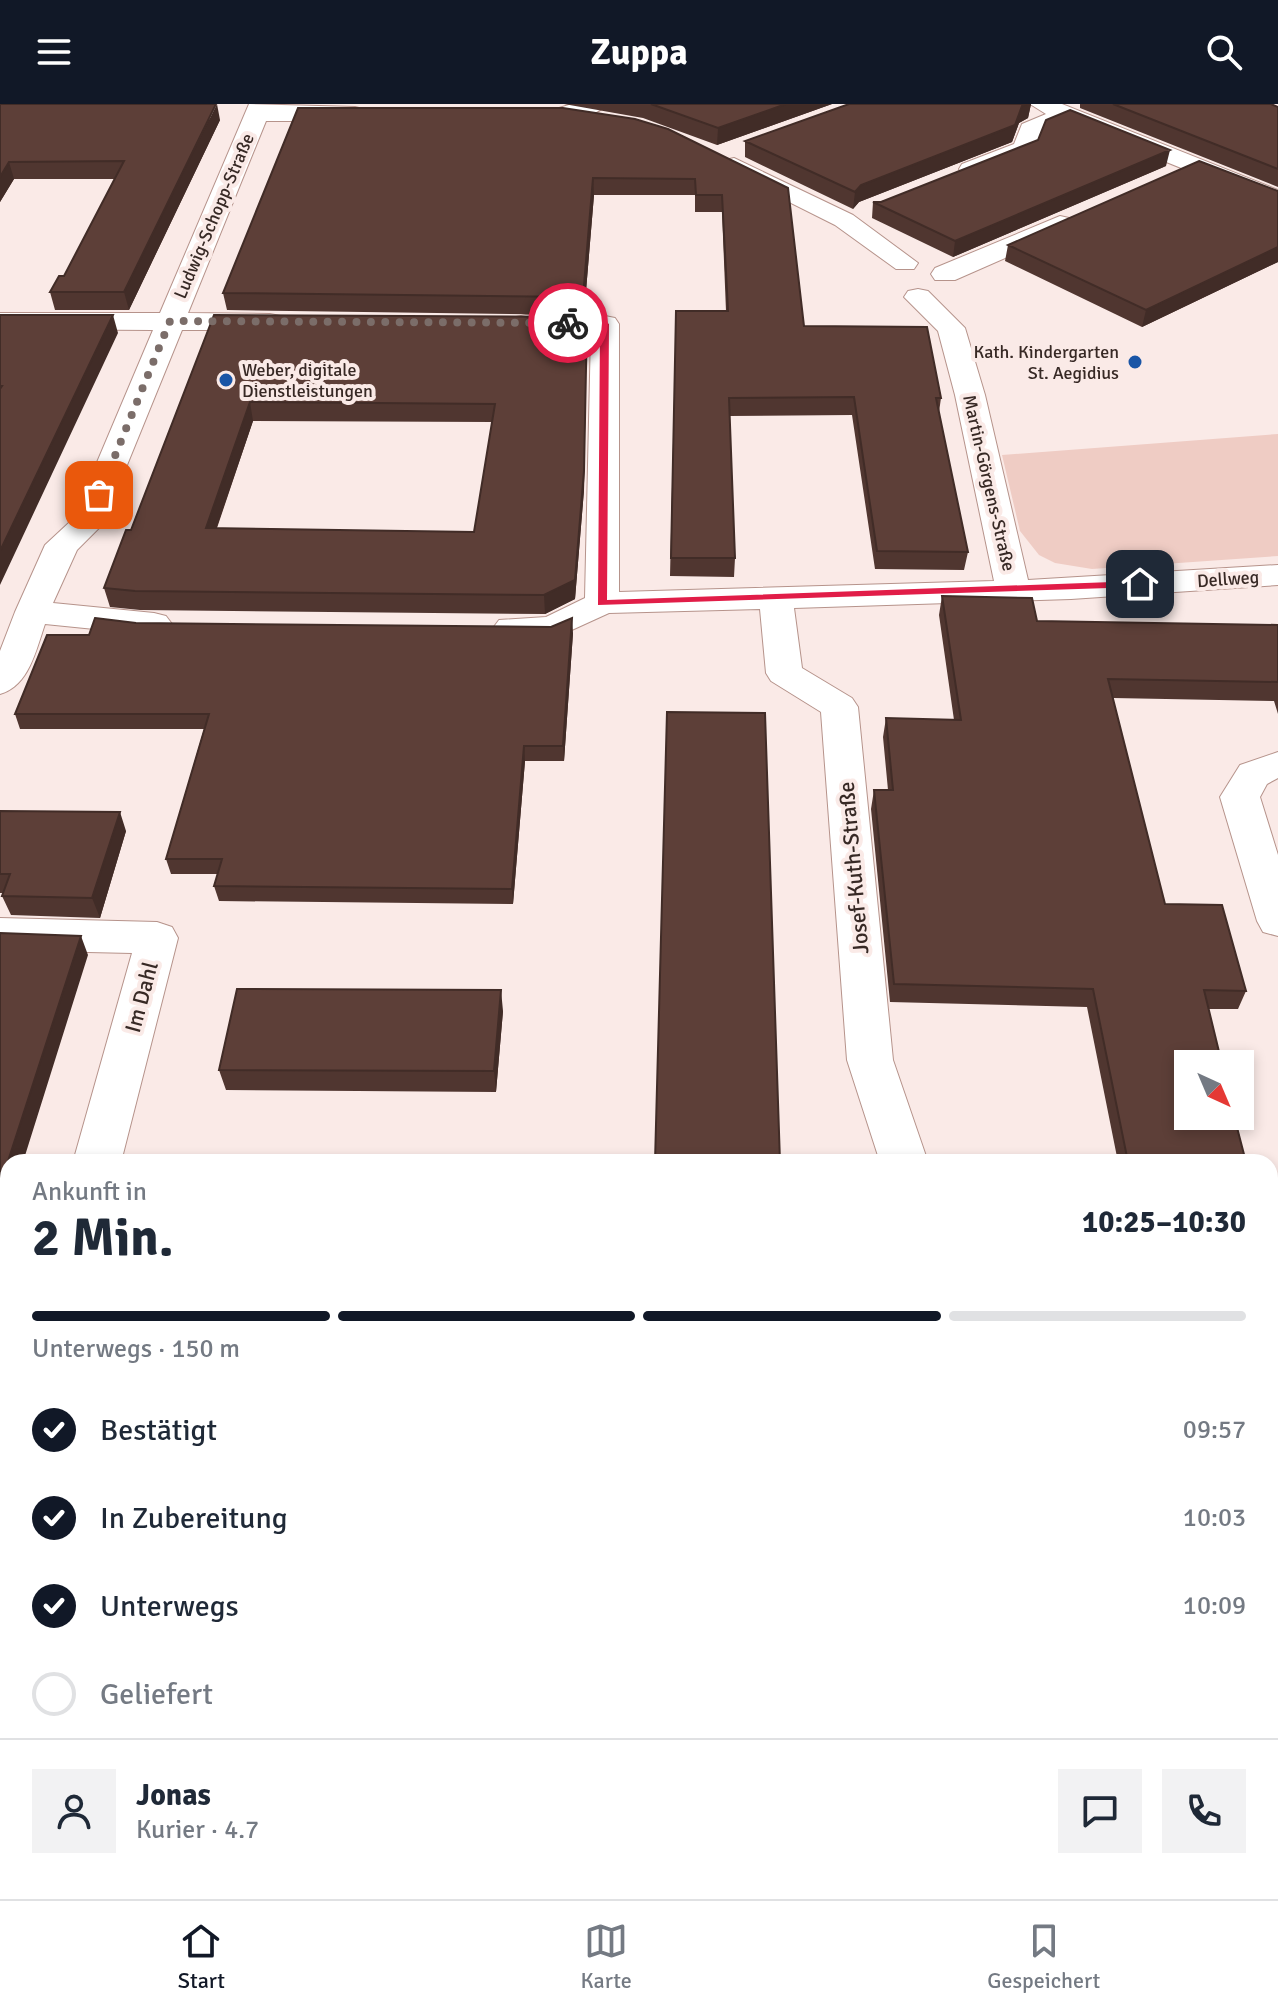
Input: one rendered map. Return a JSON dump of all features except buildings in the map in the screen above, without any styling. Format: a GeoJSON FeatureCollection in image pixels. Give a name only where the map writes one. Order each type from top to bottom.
{"type":"FeatureCollection","features":[{"type":"Feature","properties":{"kind":"street"},"geometry":{"type":"LineString","coordinates":[[564,114],[596,104]]}},
{"type":"Feature","properties":{"kind":"street"},"geometry":{"type":"LineString","coordinates":[[1042,104],[1278,199]]}},
{"type":"Feature","properties":{"kind":"street"},"geometry":{"type":"LineString","coordinates":[[251,110],[382,114]]}},
{"type":"Feature","properties":{"kind":"street","name":"Ludwig-Schopp-Straße"},"geometry":{"type":"LineString","coordinates":[[0,682],[9,674],[19,624],[62,545],[87,524],[170,321],[251,110]]}},
{"type":"Feature","properties":{"kind":"street"},"geometry":{"type":"LineString","coordinates":[[535,114],[564,114],[616,121]]}},
{"type":"Feature","properties":{"kind":"street"},"geometry":{"type":"LineString","coordinates":[[954,176],[1025,148],[1030,129],[1067,114]]}},
{"type":"Feature","properties":{"kind":"street"},"geometry":{"type":"LineString","coordinates":[[746,146],[717,156],[844,220],[905,263]]}},
{"type":"Feature","properties":{"kind":"street"},"geometry":{"type":"LineString","coordinates":[[1165,178],[1194,166]]}},
{"type":"Feature","properties":{"kind":"street"},"geometry":{"type":"LineString","coordinates":[[945,274],[1077,217]]}},
{"type":"Feature","properties":{"kind":"street"},"geometry":{"type":"LineString","coordinates":[[905,263],[935,268],[945,274],[948,280],[940,292],[897,289],[886,268],[905,263]]}},
{"type":"Feature","properties":{"kind":"street","name":"Martin-Görgens-Straße"},"geometry":{"type":"LineString","coordinates":[[897,289],[951,328],[970,395],[1013,590]]}},
{"type":"Feature","properties":{"kind":"street"},"geometry":{"type":"LineString","coordinates":[[0,321],[291,322]]}},
{"type":"Feature","properties":{"kind":"street"},"geometry":{"type":"LineString","coordinates":[[493,323],[605,324],[602,603]]}},
{"type":"Feature","properties":{"kind":"street","name":"Dellweg"},"geometry":{"type":"LineString","coordinates":[[474,628],[552,628],[602,603],[1013,590],[1278,575]]}},
{"type":"Feature","properties":{"kind":"street","name":"Josef-Kuth-Straße"},"geometry":{"type":"LineString","coordinates":[[776,599],[784,673],[839,707],[870,1060],[901,1154]]}},
{"type":"Feature","properties":{"kind":"street"},"geometry":{"type":"LineString","coordinates":[[19,624],[183,625]]}},
{"type":"Feature","properties":{"kind":"street"},"geometry":{"type":"LineString","coordinates":[[1278,765],[1262,767],[1247,779],[1240,797],[1278,921]]}},
{"type":"Feature","properties":{"kind":"street","name":"Im Dahl"},"geometry":{"type":"LineString","coordinates":[[0,934],[157,938],[99,1154]]}},
{"type":"Feature","properties":{"kind":"shaded area"},"geometry":{"type":"Polygon","coordinates":[[[1278,434],[1278,556],[1092,569],[1055,563],[1039,555],[1020,531],[1002,455],[1278,434]]]}},
{"type":"Feature","properties":{"kind":"way so far"},"geometry":{"type":"LineString","coordinates":[[99,495],[170,321],[568,323]]}},
{"type":"Feature","properties":{"kind":"place","name":"Kath. Kindergarten St. Aegidius"},"geometry":{"type":"Point","coordinates":[1135,362]}},
{"type":"Feature","properties":{"kind":"place","name":"Weber, digitale Dienstleistungen"},"geometry":{"type":"Point","coordinates":[226,380]}},
{"type":"Feature","properties":{"kind":"route"},"geometry":{"type":"LineString","coordinates":[[568,323],[605,324],[602,603],[1071,589],[1140,584]]}}]}
